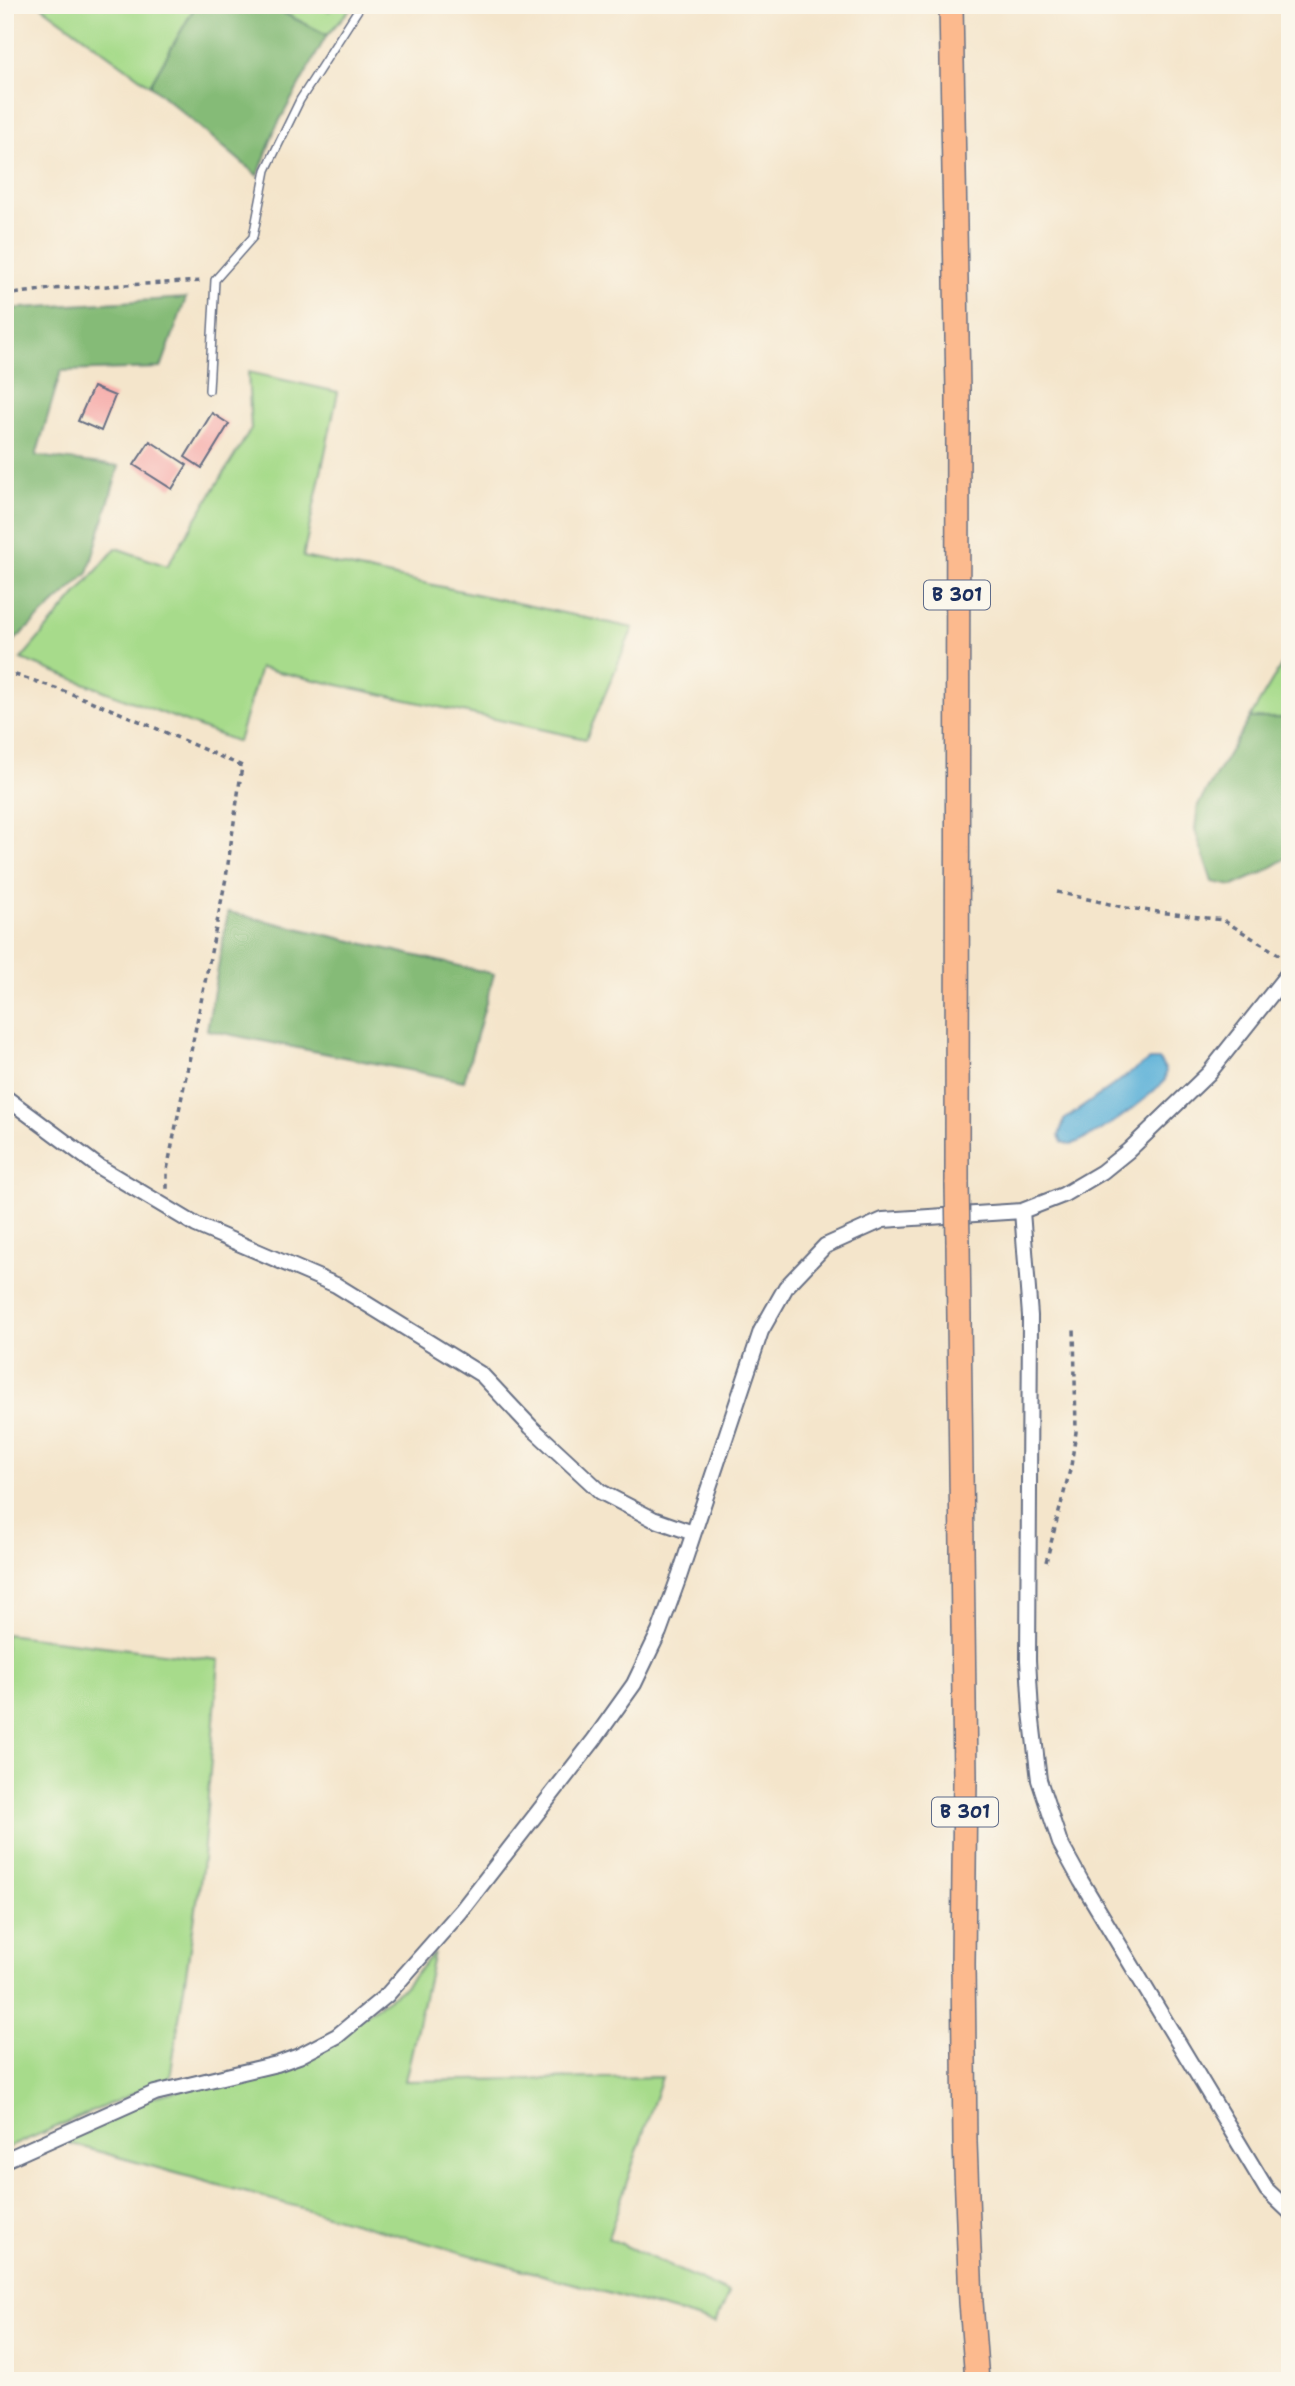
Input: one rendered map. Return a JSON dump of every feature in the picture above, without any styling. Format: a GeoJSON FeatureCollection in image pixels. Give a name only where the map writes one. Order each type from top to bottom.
{"type":"FeatureCollection","features":[{"type":"Feature","properties":{"kind":"main road","name":"B 301"},"geometry":{"type":"LineString","coordinates":[[951,5],[958,391],[957,1184],[965,1776],[963,1964],[965,2142],[977,2381]]}},
{"type":"Feature","properties":{"kind":"street"},"geometry":{"type":"LineString","coordinates":[[5,2160],[146,2096],[278,2064],[299,2056],[337,2036],[369,2011],[400,1982],[461,1911],[594,1740],[634,1684],[659,1632],[761,1331],[786,1287],[825,1246],[883,1220],[1022,1211],[1063,1195],[1102,1172],[1128,1151],[1209,1073],[1290,971]]}},
{"type":"Feature","properties":{"kind":"street"},"geometry":{"type":"LineString","coordinates":[[5,1097],[99,1167],[166,1208],[196,1225],[337,1285],[482,1376],[531,1427],[601,1492],[653,1519],[693,1533]]}},
{"type":"Feature","properties":{"kind":"street"},"geometry":{"type":"LineString","coordinates":[[1022,1211],[1030,1316],[1028,1660],[1039,1780],[1060,1843],[1267,2190],[1290,2212]]}},
{"type":"Feature","properties":{"kind":"lane"},"geometry":{"type":"LineString","coordinates":[[209,390],[215,280],[253,237],[266,170],[300,100],[361,5]]}},
{"type":"Feature","properties":{"kind":"path"},"geometry":{"type":"LineString","coordinates":[[5,295],[50,289],[215,280]]}},
{"type":"Feature","properties":{"kind":"path"},"geometry":{"type":"LineString","coordinates":[[5,672],[114,712],[242,766],[226,878],[167,1170],[166,1208]]}},
{"type":"Feature","properties":{"kind":"path"},"geometry":{"type":"LineString","coordinates":[[1057,892],[1127,908],[1223,920],[1290,961]]}},
{"type":"Feature","properties":{"kind":"path"},"geometry":{"type":"LineString","coordinates":[[1030,1590],[1042,1576],[1071,1466],[1076,1432],[1074,1327]]}},
{"type":"Feature","properties":{"kind":"green space"},"geometry":{"type":"Polygon","coordinates":[[[40,5],[196,5],[150,85],[40,5]]]}},
{"type":"Feature","properties":{"kind":"green space"},"geometry":{"type":"Polygon","coordinates":[[[196,5],[268,5],[327,35],[275,129],[258,176],[150,85],[196,5]]]}},
{"type":"Feature","properties":{"kind":"green space"},"geometry":{"type":"Polygon","coordinates":[[[268,5],[318,5],[329,11],[333,5],[354,5],[327,35],[268,5]]]}},
{"type":"Feature","properties":{"kind":"green space"},"geometry":{"type":"Polygon","coordinates":[[[186,298],[161,368],[61,371],[36,456],[119,466],[88,573],[5,649],[5,309],[186,298]]]}},
{"type":"Feature","properties":{"kind":"green space"},"geometry":{"type":"Polygon","coordinates":[[[248,372],[338,392],[303,557],[633,628],[586,739],[260,668],[238,742],[21,659],[116,548],[167,566],[251,429],[248,372]]]}},
{"type":"Feature","properties":{"kind":"green space"},"geometry":{"type":"Polygon","coordinates":[[[1290,651],[1290,718],[1250,718],[1290,651]]]}},
{"type":"Feature","properties":{"kind":"green space"},"geometry":{"type":"Polygon","coordinates":[[[1250,718],[1290,718],[1290,856],[1233,886],[1212,882],[1195,830],[1198,805],[1250,718]]]}},
{"type":"Feature","properties":{"kind":"green space"},"geometry":{"type":"Polygon","coordinates":[[[228,912],[494,974],[464,1081],[207,1030],[228,912]]]}},
{"type":"Feature","properties":{"kind":"green space"},"geometry":{"type":"Polygon","coordinates":[[[5,1634],[219,1660],[202,1870],[170,2078],[5,2149],[5,1634]]]}},
{"type":"Feature","properties":{"kind":"green space"},"geometry":{"type":"Polygon","coordinates":[[[434,1953],[405,2081],[662,2077],[608,2238],[729,2293],[715,2323],[57,2140],[152,2097],[309,2055],[403,1988],[434,1953]]]}},
{"type":"Feature","properties":{"kind":"water"},"geometry":{"type":"Polygon","coordinates":[[[1149,1060],[1159,1060],[1166,1070],[1165,1080],[1155,1090],[1097,1132],[1071,1145],[1062,1142],[1059,1136],[1064,1120],[1149,1060]]]}},
{"type":"Feature","properties":{"kind":"building"},"geometry":{"type":"Polygon","coordinates":[[[93,387],[115,396],[101,431],[78,421],[93,387]]]}},
{"type":"Feature","properties":{"kind":"building"},"geometry":{"type":"Polygon","coordinates":[[[212,413],[229,424],[202,468],[185,457],[212,413]]]}},
{"type":"Feature","properties":{"kind":"building"},"geometry":{"type":"Polygon","coordinates":[[[150,441],[187,465],[172,489],[134,465],[150,441]]]}}]}
